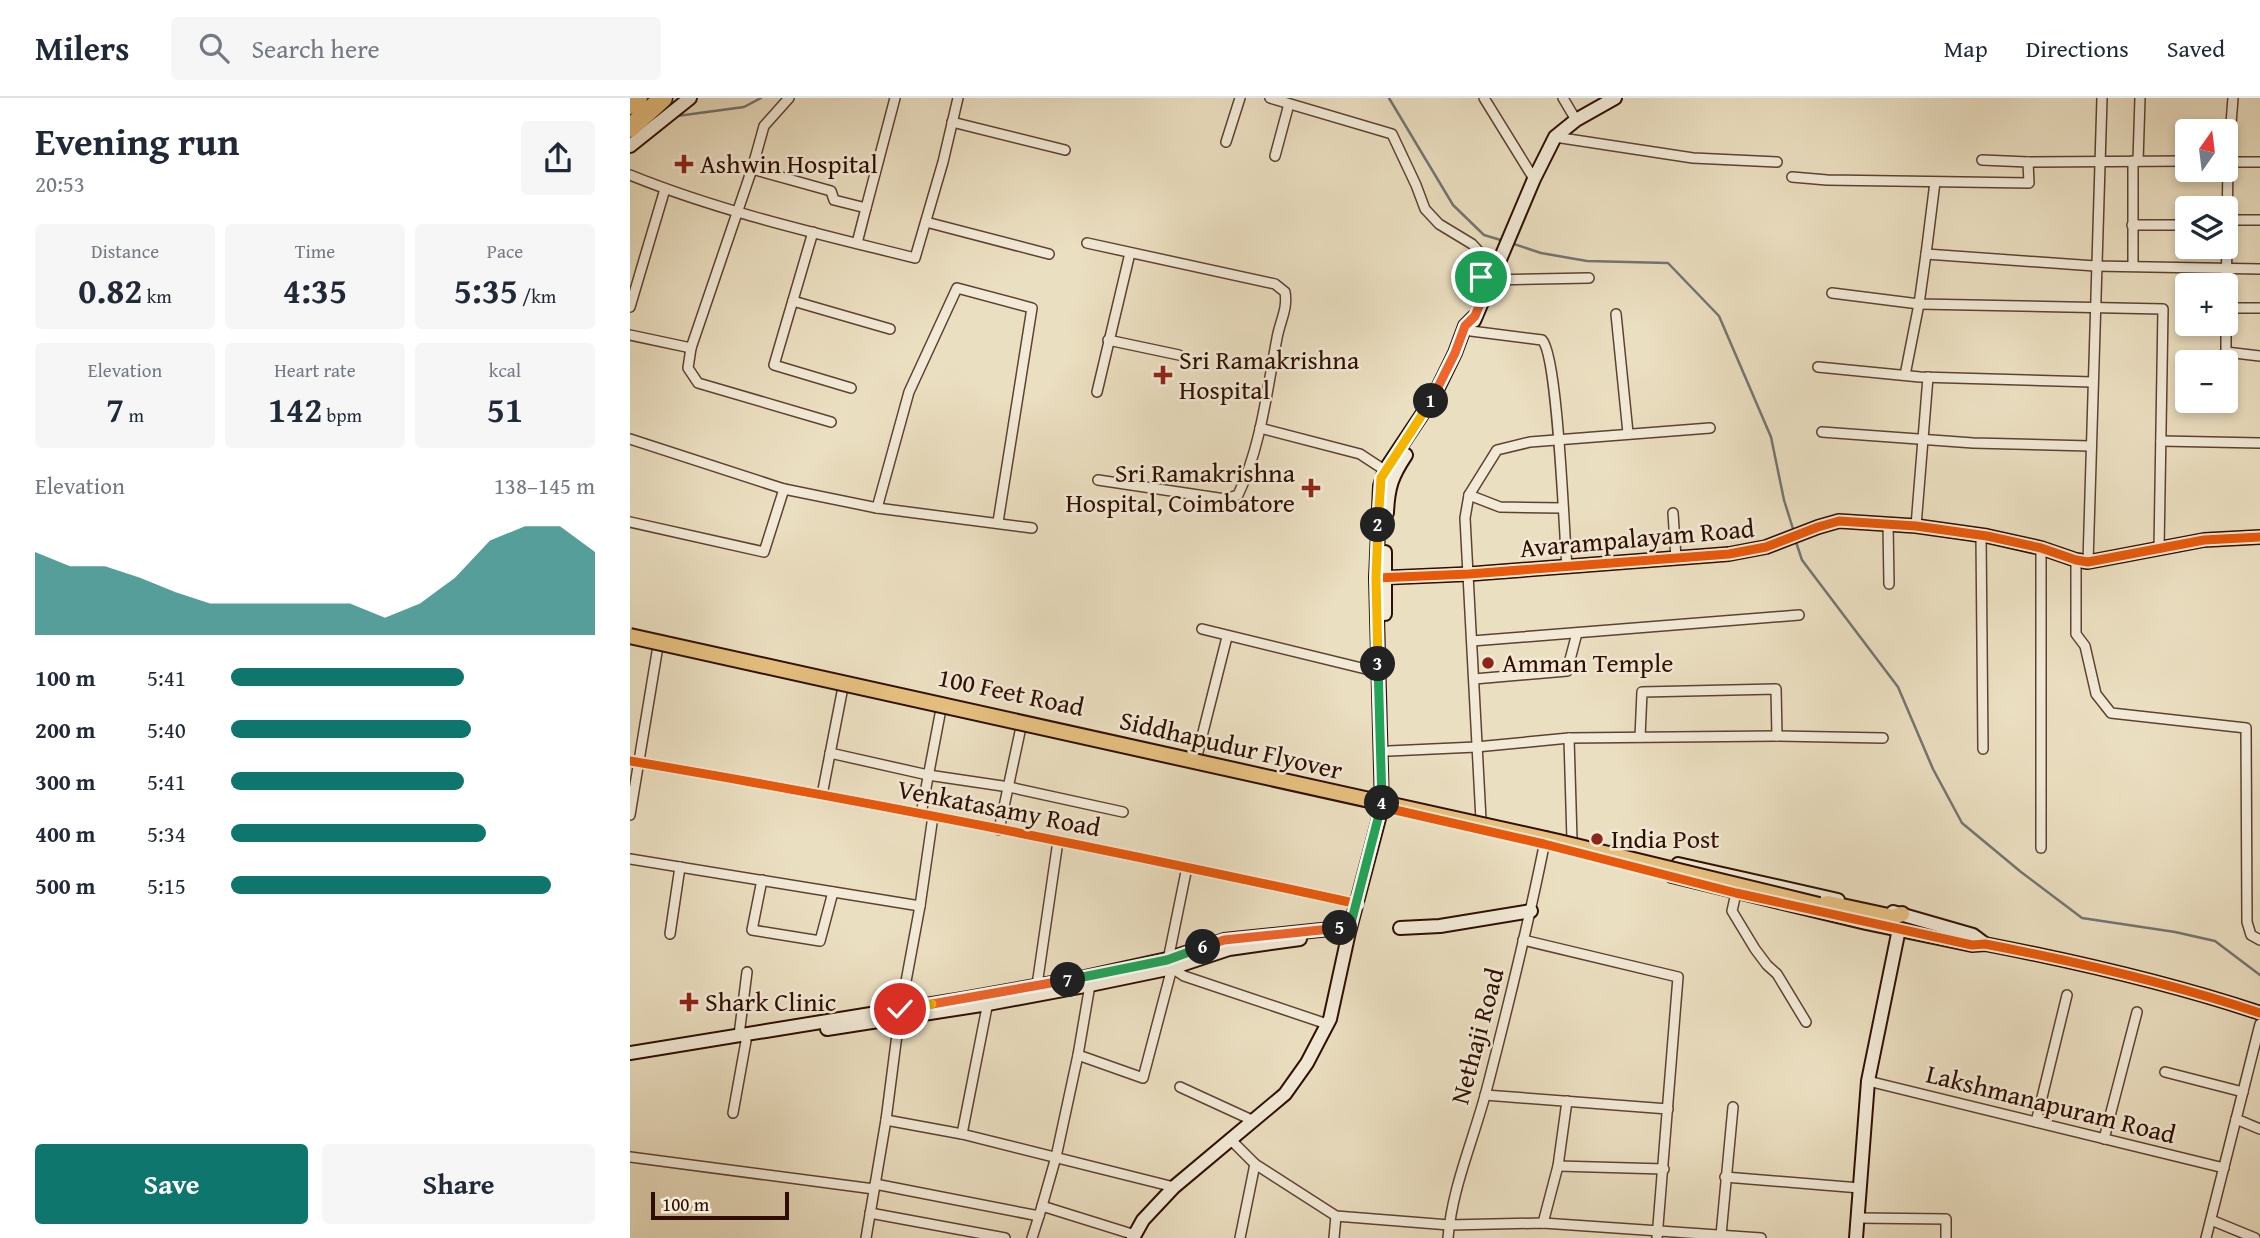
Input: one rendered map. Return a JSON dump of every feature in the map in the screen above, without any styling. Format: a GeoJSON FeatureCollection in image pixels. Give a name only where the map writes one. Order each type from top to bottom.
{"type":"FeatureCollection","features":[{"type":"Feature","properties":{"kind":"highway"},"geometry":{"type":"LineString","coordinates":[[630,105],[638,98]]}},
{"type":"Feature","properties":{"kind":"highway"},"geometry":{"type":"LineString","coordinates":[[630,128],[663,105]]}},
{"type":"Feature","properties":{"kind":"main road","name":"Siddhapudur Flyover"},"geometry":{"type":"LineString","coordinates":[[630,637],[1559,842],[1819,905],[1893,917],[1901,921]]}},
{"type":"Feature","properties":{"kind":"main road","name":"Siddhapudur Flyover"},"geometry":{"type":"LineString","coordinates":[[1853,912],[1876,925]]}},
{"type":"Feature","properties":{"kind":"street"},"geometry":{"type":"LineString","coordinates":[[630,146],[659,123],[663,105],[690,98]]}},
{"type":"Feature","properties":{"kind":"street"},"geometry":{"type":"LineString","coordinates":[[789,98],[764,126],[691,348],[688,368],[698,383],[831,422]]}},
{"type":"Feature","properties":{"kind":"street"},"geometry":{"type":"LineString","coordinates":[[857,243],[895,98]]}},
{"type":"Feature","properties":{"kind":"street"},"geometry":{"type":"LineString","coordinates":[[630,175],[665,190],[737,211],[915,258],[958,98]]}},
{"type":"Feature","properties":{"kind":"street"},"geometry":{"type":"LineString","coordinates":[[1226,142],[1240,98]]}},
{"type":"Feature","properties":{"kind":"street"},"geometry":{"type":"LineString","coordinates":[[1270,98],[1392,134],[1425,209],[1440,224],[1472,244],[1485,258],[1481,277],[1490,281],[1589,278]]}},
{"type":"Feature","properties":{"kind":"street"},"geometry":{"type":"LineString","coordinates":[[1484,98],[1534,179]]}},
{"type":"Feature","properties":{"kind":"street"},"geometry":{"type":"LineString","coordinates":[[1563,98],[1576,120]]}},
{"type":"Feature","properties":{"kind":"street"},"geometry":{"type":"LineString","coordinates":[[1389,473],[1441,400],[1457,368],[1475,316],[1555,137],[1576,120],[1615,98]]}},
{"type":"Feature","properties":{"kind":"street"},"geometry":{"type":"LineString","coordinates":[[2102,98],[2090,446],[2076,634],[2085,646],[2096,694],[2111,713],[2246,728],[2247,922],[2251,935],[2260,940]]}},
{"type":"Feature","properties":{"kind":"street"},"geometry":{"type":"LineString","coordinates":[[2133,266],[2132,225],[2140,98]]}},
{"type":"Feature","properties":{"kind":"street"},"geometry":{"type":"LineString","coordinates":[[2231,119],[2233,98]]}},
{"type":"Feature","properties":{"kind":"street"},"geometry":{"type":"LineString","coordinates":[[1275,156],[1289,104]]}},
{"type":"Feature","properties":{"kind":"street"},"geometry":{"type":"LineString","coordinates":[[953,122],[1065,150]]}},
{"type":"Feature","properties":{"kind":"street"},"geometry":{"type":"LineString","coordinates":[[1555,137],[1693,158],[1777,162]]}},
{"type":"Feature","properties":{"kind":"street"},"geometry":{"type":"LineString","coordinates":[[1982,160],[2175,161]]}},
{"type":"Feature","properties":{"kind":"street"},"geometry":{"type":"LineString","coordinates":[[1792,177],[1827,180],[2029,183],[2028,162]]}},
{"type":"Feature","properties":{"kind":"street"},"geometry":{"type":"LineString","coordinates":[[2238,162],[2260,162]]}},
{"type":"Feature","properties":{"kind":"street"},"geometry":{"type":"LineString","coordinates":[[752,169],[831,191],[834,200],[866,208]]}},
{"type":"Feature","properties":{"kind":"street"},"geometry":{"type":"LineString","coordinates":[[1905,375],[1919,304],[1935,182]]}},
{"type":"Feature","properties":{"kind":"street"},"geometry":{"type":"LineString","coordinates":[[630,307],[665,190]]}},
{"type":"Feature","properties":{"kind":"street"},"geometry":{"type":"LineString","coordinates":[[2238,219],[2260,220]]}},
{"type":"Feature","properties":{"kind":"street"},"geometry":{"type":"LineString","coordinates":[[926,222],[1049,254]]}},
{"type":"Feature","properties":{"kind":"street"},"geometry":{"type":"LineString","coordinates":[[2132,225],[2175,225]]}},
{"type":"Feature","properties":{"kind":"street"},"geometry":{"type":"LineString","coordinates":[[813,232],[774,365],[851,388]]}},
{"type":"Feature","properties":{"kind":"street"},"geometry":{"type":"LineString","coordinates":[[1087,243],[1275,284],[1285,292],[1287,305],[1279,331],[1260,428],[1245,481],[1238,495],[1225,499],[1098,480]]}},
{"type":"Feature","properties":{"kind":"street"},"geometry":{"type":"LineString","coordinates":[[1097,392],[1130,253]]}},
{"type":"Feature","properties":{"kind":"street"},"geometry":{"type":"LineString","coordinates":[[1926,254],[2095,266],[2260,269]]}},
{"type":"Feature","properties":{"kind":"street"},"geometry":{"type":"LineString","coordinates":[[2227,259],[2227,273]]}},
{"type":"Feature","properties":{"kind":"street"},"geometry":{"type":"LineString","coordinates":[[877,508],[909,392],[957,288],[1032,308],[998,522]]}},
{"type":"Feature","properties":{"kind":"street"},"geometry":{"type":"LineString","coordinates":[[1832,293],[1919,304],[2163,309],[2159,549]]}},
{"type":"Feature","properties":{"kind":"street"},"geometry":{"type":"LineString","coordinates":[[793,302],[890,330]]}},
{"type":"Feature","properties":{"kind":"street"},"geometry":{"type":"LineString","coordinates":[[2238,308],[2260,308]]}},
{"type":"Feature","properties":{"kind":"street"},"geometry":{"type":"LineString","coordinates":[[1616,314],[1628,433]]}},
{"type":"Feature","properties":{"kind":"street"},"geometry":{"type":"LineString","coordinates":[[1385,802],[1378,672],[1380,578],[1389,473],[1424,414],[1455,353],[1465,326],[1475,316]]}},
{"type":"Feature","properties":{"kind":"street"},"geometry":{"type":"LineString","coordinates":[[1471,331],[1542,340],[1546,344],[1552,367],[1559,440],[1567,567]]}},
{"type":"Feature","properties":{"kind":"street"},"geometry":{"type":"LineString","coordinates":[[630,335],[691,348]]}},
{"type":"Feature","properties":{"kind":"street"},"geometry":{"type":"LineString","coordinates":[[2226,336],[2226,352],[2260,356]]}},
{"type":"Feature","properties":{"kind":"street"},"geometry":{"type":"LineString","coordinates":[[1108,340],[1179,355]]}},
{"type":"Feature","properties":{"kind":"street"},"geometry":{"type":"LineString","coordinates":[[1818,367],[1928,377],[2092,382]]}},
{"type":"Feature","properties":{"kind":"street"},"geometry":{"type":"LineString","coordinates":[[1916,526],[1928,377]]}},
{"type":"Feature","properties":{"kind":"street"},"geometry":{"type":"LineString","coordinates":[[1260,428],[1360,454],[1389,473]]}},
{"type":"Feature","properties":{"kind":"street"},"geometry":{"type":"LineString","coordinates":[[1481,820],[1465,518],[1469,495],[1497,450],[1530,442],[1710,428]]}},
{"type":"Feature","properties":{"kind":"street"},"geometry":{"type":"LineString","coordinates":[[1822,432],[1923,440],[2090,446]]}},
{"type":"Feature","properties":{"kind":"street"},"geometry":{"type":"LineString","coordinates":[[630,439],[784,489],[877,508],[1032,528]]}},
{"type":"Feature","properties":{"kind":"street"},"geometry":{"type":"LineString","coordinates":[[2161,441],[2260,443]]}},
{"type":"Feature","properties":{"kind":"street"},"geometry":{"type":"LineString","coordinates":[[630,522],[764,552],[784,489]]}},
{"type":"Feature","properties":{"kind":"street"},"geometry":{"type":"LineString","coordinates":[[1469,495],[1500,507],[1562,508]]}},
{"type":"Feature","properties":{"kind":"street"},"geometry":{"type":"LineString","coordinates":[[1673,513],[1676,558]]}},
{"type":"Feature","properties":{"kind":"street","name":"Avarampalayam Road"},"geometry":{"type":"LineString","coordinates":[[1380,578],[1469,574],[1729,554],[1766,547],[1839,521],[1916,526],[1981,535],[2041,548],[2082,561],[2204,540],[2260,537]]}},
{"type":"Feature","properties":{"kind":"street"},"geometry":{"type":"LineString","coordinates":[[1888,524],[1889,584]]}},
{"type":"Feature","properties":{"kind":"street"},"geometry":{"type":"LineString","coordinates":[[1981,535],[1983,749]]}},
{"type":"Feature","properties":{"kind":"street"},"geometry":{"type":"LineString","coordinates":[[2041,548],[2041,848]]}},
{"type":"Feature","properties":{"kind":"street"},"geometry":{"type":"LineString","coordinates":[[630,1157],[874,1186],[1041,1211],[1134,1236],[1143,1220],[1174,1187],[1285,1094],[1307,1063],[1328,1024],[1349,930],[1385,802],[1389,751],[1380,578]]}},
{"type":"Feature","properties":{"kind":"street"},"geometry":{"type":"LineString","coordinates":[[1472,641],[1799,615]]}},
{"type":"Feature","properties":{"kind":"street"},"geometry":{"type":"LineString","coordinates":[[1202,629],[1378,672]]}},
{"type":"Feature","properties":{"kind":"street"},"geometry":{"type":"LineString","coordinates":[[1474,679],[1567,671],[1577,633]]}},
{"type":"Feature","properties":{"kind":"street","name":"100 Feet Road"},"geometry":{"type":"LineString","coordinates":[[630,637],[1197,755],[1385,802]]}},
{"type":"Feature","properties":{"kind":"street"},"geometry":{"type":"LineString","coordinates":[[1197,755],[1227,637]]}},
{"type":"Feature","properties":{"kind":"street"},"geometry":{"type":"LineString","coordinates":[[630,814],[634,762],[658,643]]}},
{"type":"Feature","properties":{"kind":"street","name":"100 Feet Road"},"geometry":{"type":"LineString","coordinates":[[658,643],[1021,727],[1385,802]]}},
{"type":"Feature","properties":{"kind":"street"},"geometry":{"type":"LineString","coordinates":[[822,795],[843,687]]}},
{"type":"Feature","properties":{"kind":"street"},"geometry":{"type":"LineString","coordinates":[[1640,737],[1642,692],[1776,689],[1777,736]]}},
{"type":"Feature","properties":{"kind":"street"},"geometry":{"type":"LineString","coordinates":[[921,814],[941,709]]}},
{"type":"Feature","properties":{"kind":"street"},"geometry":{"type":"LineString","coordinates":[[999,830],[1021,727]]}},
{"type":"Feature","properties":{"kind":"street"},"geometry":{"type":"LineString","coordinates":[[1389,751],[1476,747],[1569,738],[1883,738]]}},
{"type":"Feature","properties":{"kind":"street"},"geometry":{"type":"LineString","coordinates":[[1569,738],[1572,840]]}},
{"type":"Feature","properties":{"kind":"street"},"geometry":{"type":"LineString","coordinates":[[830,753],[928,775],[1009,787],[1123,812]]}},
{"type":"Feature","properties":{"kind":"street","name":"Venkatasamy Road"},"geometry":{"type":"LineString","coordinates":[[634,762],[933,816],[1357,904]]}},
{"type":"Feature","properties":{"kind":"street"},"geometry":{"type":"LineString","coordinates":[[1385,802],[1481,820],[1736,893],[1876,925],[1901,921]]}},
{"type":"Feature","properties":{"kind":"street"},"geometry":{"type":"LineString","coordinates":[[1385,802],[1545,839],[1572,840],[1901,921],[1973,935],[1985,944],[2075,962],[2215,998],[2260,1013]]}},
{"type":"Feature","properties":{"kind":"street"},"geometry":{"type":"LineString","coordinates":[[866,1238],[933,816]]}},
{"type":"Feature","properties":{"kind":"street","name":"Nethaji Road"},"geometry":{"type":"LineString","coordinates":[[1448,1238],[1454,1195],[1485,1095],[1531,911],[1545,839]]}},
{"type":"Feature","properties":{"kind":"street"},"geometry":{"type":"LineString","coordinates":[[1037,985],[1058,841]]}},
{"type":"Feature","properties":{"kind":"street"},"geometry":{"type":"LineString","coordinates":[[630,859],[920,906]]}},
{"type":"Feature","properties":{"kind":"street"},"geometry":{"type":"LineString","coordinates":[[670,934],[680,867]]}},
{"type":"Feature","properties":{"kind":"street"},"geometry":{"type":"LineString","coordinates":[[1078,1055],[1143,1078],[1170,964],[1186,867]]}},
{"type":"Feature","properties":{"kind":"street"},"geometry":{"type":"LineString","coordinates":[[762,880],[752,930],[820,941],[833,892]]}},
{"type":"Feature","properties":{"kind":"street"},"geometry":{"type":"LineString","coordinates":[[1736,893],[1732,911],[1755,949],[1777,974],[1806,1022]]}},
{"type":"Feature","properties":{"kind":"street"},"geometry":{"type":"LineString","coordinates":[[1400,928],[1440,926],[1531,911]]}},
{"type":"Feature","properties":{"kind":"street"},"geometry":{"type":"LineString","coordinates":[[1856,1238],[1868,1081],[1901,921]]}},
{"type":"Feature","properties":{"kind":"street"},"geometry":{"type":"LineString","coordinates":[[630,1053],[1090,985],[1170,964],[1224,940],[1349,930]]}},
{"type":"Feature","properties":{"kind":"street"},"geometry":{"type":"LineString","coordinates":[[1523,940],[1678,977],[1658,1234]]}},
{"type":"Feature","properties":{"kind":"street"},"geometry":{"type":"LineString","coordinates":[[987,1000],[1037,985],[1170,964],[1184,976],[1328,1024]]}},
{"type":"Feature","properties":{"kind":"street"},"geometry":{"type":"LineString","coordinates":[[733,1113],[747,972]]}},
{"type":"Feature","properties":{"kind":"street"},"geometry":{"type":"LineString","coordinates":[[1032,1238],[1056,1157],[1090,985]]}},
{"type":"Feature","properties":{"kind":"street"},"geometry":{"type":"LineString","coordinates":[[2036,1122],[2067,995]]}},
{"type":"Feature","properties":{"kind":"street"},"geometry":{"type":"LineString","coordinates":[[962,1134],[987,1000]]}},
{"type":"Feature","properties":{"kind":"street"},"geometry":{"type":"LineString","coordinates":[[2104,1139],[2137,1012]]}},
{"type":"Feature","properties":{"kind":"street"},"geometry":{"type":"LineString","coordinates":[[2206,1238],[2260,1024]]}},
{"type":"Feature","properties":{"kind":"street"},"geometry":{"type":"LineString","coordinates":[[630,1060],[742,1038]]}},
{"type":"Feature","properties":{"kind":"street"},"geometry":{"type":"LineString","coordinates":[[2165,1072],[2243,1093]]}},
{"type":"Feature","properties":{"kind":"street","name":"Lakshmanapuram Road"},"geometry":{"type":"LineString","coordinates":[[1868,1081],[2224,1168]]}},
{"type":"Feature","properties":{"kind":"street"},"geometry":{"type":"LineString","coordinates":[[1180,1087],[1254,1121]]}},
{"type":"Feature","properties":{"kind":"street"},"geometry":{"type":"LineString","coordinates":[[1485,1095],[1668,1109]]}},
{"type":"Feature","properties":{"kind":"street"},"geometry":{"type":"LineString","coordinates":[[1543,1223],[1558,1166],[1567,1101]]}},
{"type":"Feature","properties":{"kind":"street"},"geometry":{"type":"LineString","coordinates":[[1721,1235],[1733,1107]]}},
{"type":"Feature","properties":{"kind":"street"},"geometry":{"type":"LineString","coordinates":[[2236,1119],[2260,1129]]}},
{"type":"Feature","properties":{"kind":"street"},"geometry":{"type":"LineString","coordinates":[[886,1120],[962,1134],[1174,1187]]}},
{"type":"Feature","properties":{"kind":"street"},"geometry":{"type":"LineString","coordinates":[[1231,1140],[1255,1164],[1336,1216],[1449,1225],[1543,1223],[1658,1234],[1761,1238]]}},
{"type":"Feature","properties":{"kind":"street"},"geometry":{"type":"LineString","coordinates":[[1240,1238],[1255,1164]]}},
{"type":"Feature","properties":{"kind":"street"},"geometry":{"type":"LineString","coordinates":[[1558,1166],[1664,1169]]}},
{"type":"Feature","properties":{"kind":"street"},"geometry":{"type":"LineString","coordinates":[[1726,1177],[1860,1188]]}},
{"type":"Feature","properties":{"kind":"street"},"geometry":{"type":"LineString","coordinates":[[870,1213],[1004,1238]]}},
{"type":"Feature","properties":{"kind":"street"},"geometry":{"type":"LineString","coordinates":[[1334,1238],[1336,1216]]}},
{"type":"Feature","properties":{"kind":"street"},"geometry":{"type":"LineString","coordinates":[[1858,1218],[1946,1219],[1946,1238]]}},
{"type":"Feature","properties":{"kind":"street"},"geometry":{"type":"LineString","coordinates":[[2211,1220],[2255,1238]]}},
{"type":"Feature","properties":{"kind":"waterway"},"geometry":{"type":"LineString","coordinates":[[677,116],[744,107],[761,98]]}},
{"type":"Feature","properties":{"kind":"waterway"},"geometry":{"type":"LineString","coordinates":[[1389,98],[1453,205],[1484,235],[1504,241]]}},
{"type":"Feature","properties":{"kind":"waterway"},"geometry":{"type":"LineString","coordinates":[[1511,243],[1541,253],[1587,261],[1668,263],[1719,316],[1771,437],[1784,500],[1794,532]]}},
{"type":"Feature","properties":{"kind":"waterway"},"geometry":{"type":"LineString","coordinates":[[1796,542],[1802,560],[1898,687],[1933,769],[1962,823],[2082,918],[2215,941],[2260,975]]}},
{"type":"Feature","properties":{"kind":"cycle path"},"geometry":{"type":"LineString","coordinates":[[1376,578],[1469,574],[1729,554],[1766,547],[1839,521],[1916,526],[1987,536],[2088,562],[2204,540],[2260,537]]}},
{"type":"Feature","properties":{"kind":"cycle path"},"geometry":{"type":"LineString","coordinates":[[630,761],[995,828],[1358,904]]}},
{"type":"Feature","properties":{"kind":"cycle path"},"geometry":{"type":"LineString","coordinates":[[1382,807],[1544,844],[1736,893],[1972,945],[1985,944],[2089,966],[2192,992],[2260,1013]]}},
{"type":"Feature","properties":{"kind":"place","name":"Ashwin Hospital"},"geometry":{"type":"Point","coordinates":[684,164]}},
{"type":"Feature","properties":{"kind":"place","name":"Sri Ramakrishna Hospital"},"geometry":{"type":"Point","coordinates":[1163,375]}},
{"type":"Feature","properties":{"kind":"place","name":"Sri Ramakrishna Hospital, Coimbatore"},"geometry":{"type":"Point","coordinates":[1311,488]}},
{"type":"Feature","properties":{"kind":"place","name":"Amman Temple"},"geometry":{"type":"Point","coordinates":[1488,663]}},
{"type":"Feature","properties":{"kind":"place","name":"India Post"},"geometry":{"type":"Point","coordinates":[1597,839]}},
{"type":"Feature","properties":{"kind":"place","name":"Shark Clinic"},"geometry":{"type":"Point","coordinates":[689,1002]}},
{"type":"Feature","properties":{"kind":"route"},"geometry":{"type":"LineString","coordinates":[[900,1009],[1167,960],[1224,940],[1350,927],[1382,807],[1376,578],[1381,478],[1424,414],[1455,353],[1465,326],[1475,316],[1486,289],[1481,277]]}}]}
